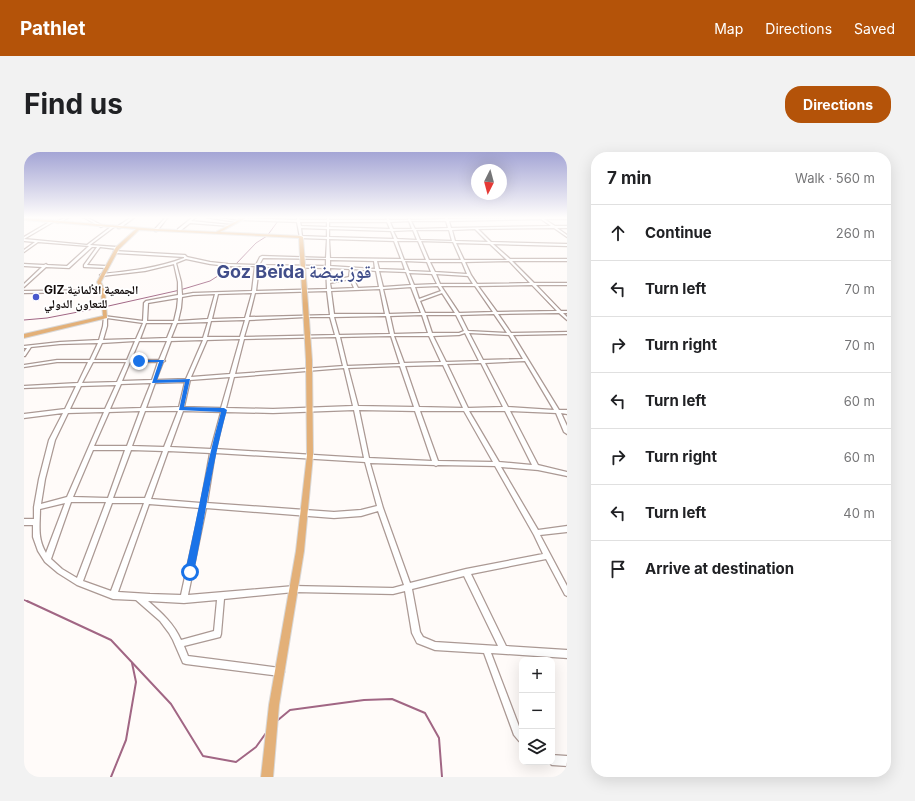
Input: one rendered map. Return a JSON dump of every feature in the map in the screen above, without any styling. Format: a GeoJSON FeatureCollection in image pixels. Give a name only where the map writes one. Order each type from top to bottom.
{"type":"FeatureCollection","features":[{"type":"Feature","properties":{"kind":"main road"},"geometry":{"type":"LineString","coordinates":[[24,336],[105,317],[103,291],[99,282],[106,267],[120,246]]}},
{"type":"Feature","properties":{"kind":"main road"},"geometry":{"type":"LineString","coordinates":[[267,777],[274,704],[294,590],[305,512],[310,455],[308,337],[301,246]]}},
{"type":"Feature","properties":{"kind":"street"},"geometry":{"type":"LineString","coordinates":[[24,265],[68,267],[89,246]]}},
{"type":"Feature","properties":{"kind":"street"},"geometry":{"type":"LineString","coordinates":[[91,246],[185,256],[186,258],[216,264],[257,266],[328,259],[404,261],[567,260]]}},
{"type":"Feature","properties":{"kind":"street"},"geometry":{"type":"LineString","coordinates":[[328,246],[328,282],[332,316],[380,508],[408,587],[416,633],[420,640],[435,646],[567,654]]}},
{"type":"Feature","properties":{"kind":"street"},"geometry":{"type":"LineString","coordinates":[[398,246],[409,272],[431,335],[466,410],[536,533],[567,593]]}},
{"type":"Feature","properties":{"kind":"street"},"geometry":{"type":"LineString","coordinates":[[421,246],[442,291],[457,313],[536,467]]}},
{"type":"Feature","properties":{"kind":"street"},"geometry":{"type":"LineString","coordinates":[[456,246],[469,275],[510,334],[558,412],[567,432]]}},
{"type":"Feature","properties":{"kind":"street"},"geometry":{"type":"LineString","coordinates":[[494,246],[510,260],[567,319]]}},
{"type":"Feature","properties":{"kind":"street"},"geometry":{"type":"LineString","coordinates":[[99,247],[85,266],[106,267]]}},
{"type":"Feature","properties":{"kind":"street"},"geometry":{"type":"LineString","coordinates":[[184,599],[204,504],[213,450],[254,292],[257,266],[263,256],[328,267],[469,275]]}},
{"type":"Feature","properties":{"kind":"street"},"geometry":{"type":"LineString","coordinates":[[102,275],[137,271],[175,263],[186,258]]}},
{"type":"Feature","properties":{"kind":"street"},"geometry":{"type":"LineString","coordinates":[[375,260],[386,315],[436,464]]}},
{"type":"Feature","properties":{"kind":"street"},"geometry":{"type":"LineString","coordinates":[[78,583],[176,322],[180,308],[181,296],[180,280],[175,263]]}},
{"type":"Feature","properties":{"kind":"street"},"geometry":{"type":"LineString","coordinates":[[24,286],[46,265]]}},
{"type":"Feature","properties":{"kind":"street"},"geometry":{"type":"LineString","coordinates":[[352,268],[351,278],[356,288]]}},
{"type":"Feature","properties":{"kind":"street"},"geometry":{"type":"LineString","coordinates":[[328,282],[351,278]]}},
{"type":"Feature","properties":{"kind":"street"},"geometry":{"type":"LineString","coordinates":[[47,560],[69,499],[145,322],[147,302],[193,294],[439,285],[567,284]]}},
{"type":"Feature","properties":{"kind":"street"},"geometry":{"type":"LineString","coordinates":[[24,292],[103,291]]}},
{"type":"Feature","properties":{"kind":"street"},"geometry":{"type":"LineString","coordinates":[[418,301],[442,291]]}},
{"type":"Feature","properties":{"kind":"street"},"geometry":{"type":"LineString","coordinates":[[113,595],[181,409],[188,379],[205,339],[217,293]]}},
{"type":"Feature","properties":{"kind":"street"},"geometry":{"type":"LineString","coordinates":[[548,556],[466,572],[393,591],[294,590],[184,599],[139,598],[113,595],[78,583],[47,560],[40,549],[36,537],[37,507],[42,479],[52,440],[101,342],[105,326],[105,317],[145,322],[176,322],[247,320],[306,316],[567,312]]}},
{"type":"Feature","properties":{"kind":"street"},"geometry":{"type":"LineString","coordinates":[[24,347],[60,343],[136,340],[431,335],[459,334],[466,332],[510,334],[567,333]]}},
{"type":"Feature","properties":{"kind":"street"},"geometry":{"type":"LineString","coordinates":[[24,355],[30,346]]}},
{"type":"Feature","properties":{"kind":"street"},"geometry":{"type":"LineString","coordinates":[[24,387],[119,382],[154,382],[345,367],[526,360]]}},
{"type":"Feature","properties":{"kind":"street"},"geometry":{"type":"LineString","coordinates":[[24,366],[57,361],[162,361]]}},
{"type":"Feature","properties":{"kind":"street"},"geometry":{"type":"LineString","coordinates":[[24,416],[66,411],[181,409],[309,411],[356,408],[466,410],[507,409],[567,412]]}},
{"type":"Feature","properties":{"kind":"street"},"geometry":{"type":"LineString","coordinates":[[92,448],[166,448],[213,450],[436,464],[536,467],[567,474]]}},
{"type":"Feature","properties":{"kind":"street"},"geometry":{"type":"LineString","coordinates":[[37,507],[69,499],[204,504],[347,514],[361,513],[380,508]]}},
{"type":"Feature","properties":{"kind":"street"},"geometry":{"type":"LineString","coordinates":[[24,522],[37,522]]}},
{"type":"Feature","properties":{"kind":"street"},"geometry":{"type":"LineString","coordinates":[[536,533],[567,529]]}},
{"type":"Feature","properties":{"kind":"street"},"geometry":{"type":"LineString","coordinates":[[466,572],[504,650]]}},
{"type":"Feature","properties":{"kind":"street"},"geometry":{"type":"LineString","coordinates":[[179,644],[217,634],[222,596]]}},
{"type":"Feature","properties":{"kind":"street"},"geometry":{"type":"LineString","coordinates":[[139,598],[162,618],[175,633],[186,660],[280,672]]}},
{"type":"Feature","properties":{"kind":"street"},"geometry":{"type":"LineString","coordinates":[[486,649],[519,734]]}},
{"type":"Feature","properties":{"kind":"street"},"geometry":{"type":"LineString","coordinates":[[555,760],[567,761]]}},
{"type":"Feature","properties":{"kind":"waterway"},"geometry":{"type":"LineString","coordinates":[[24,320],[47,318],[104,307],[180,290],[210,281],[235,265],[253,246]]}},
{"type":"Feature","properties":{"kind":"waterway"},"geometry":{"type":"LineString","coordinates":[[24,600],[29,602]]}},
{"type":"Feature","properties":{"kind":"waterway"},"geometry":{"type":"LineString","coordinates":[[27,601],[111,640],[171,704],[203,756],[236,762],[256,747],[266,733]]}},
{"type":"Feature","properties":{"kind":"waterway"},"geometry":{"type":"LineString","coordinates":[[111,777],[126,740],[136,682],[132,663]]}},
{"type":"Feature","properties":{"kind":"waterway"},"geometry":{"type":"LineString","coordinates":[[278,720],[290,710],[364,700],[392,699],[425,713],[439,738],[442,777]]}},
{"type":"Feature","properties":{"kind":"place","name":"GIZ الجمعية الألمانية للتعاون الدولي"},"geometry":{"type":"Point","coordinates":[36,297]}},
{"type":"Feature","properties":{"kind":"district","name":"Goz Beïda قوز بيضة"},"geometry":{"type":"Point","coordinates":[294,272]}},
{"type":"Feature","properties":{"kind":"route"},"geometry":{"type":"LineString","coordinates":[[139,361],[162,361],[154,382],[188,380],[181,409],[224,410],[213,450],[190,572]]}}]}
